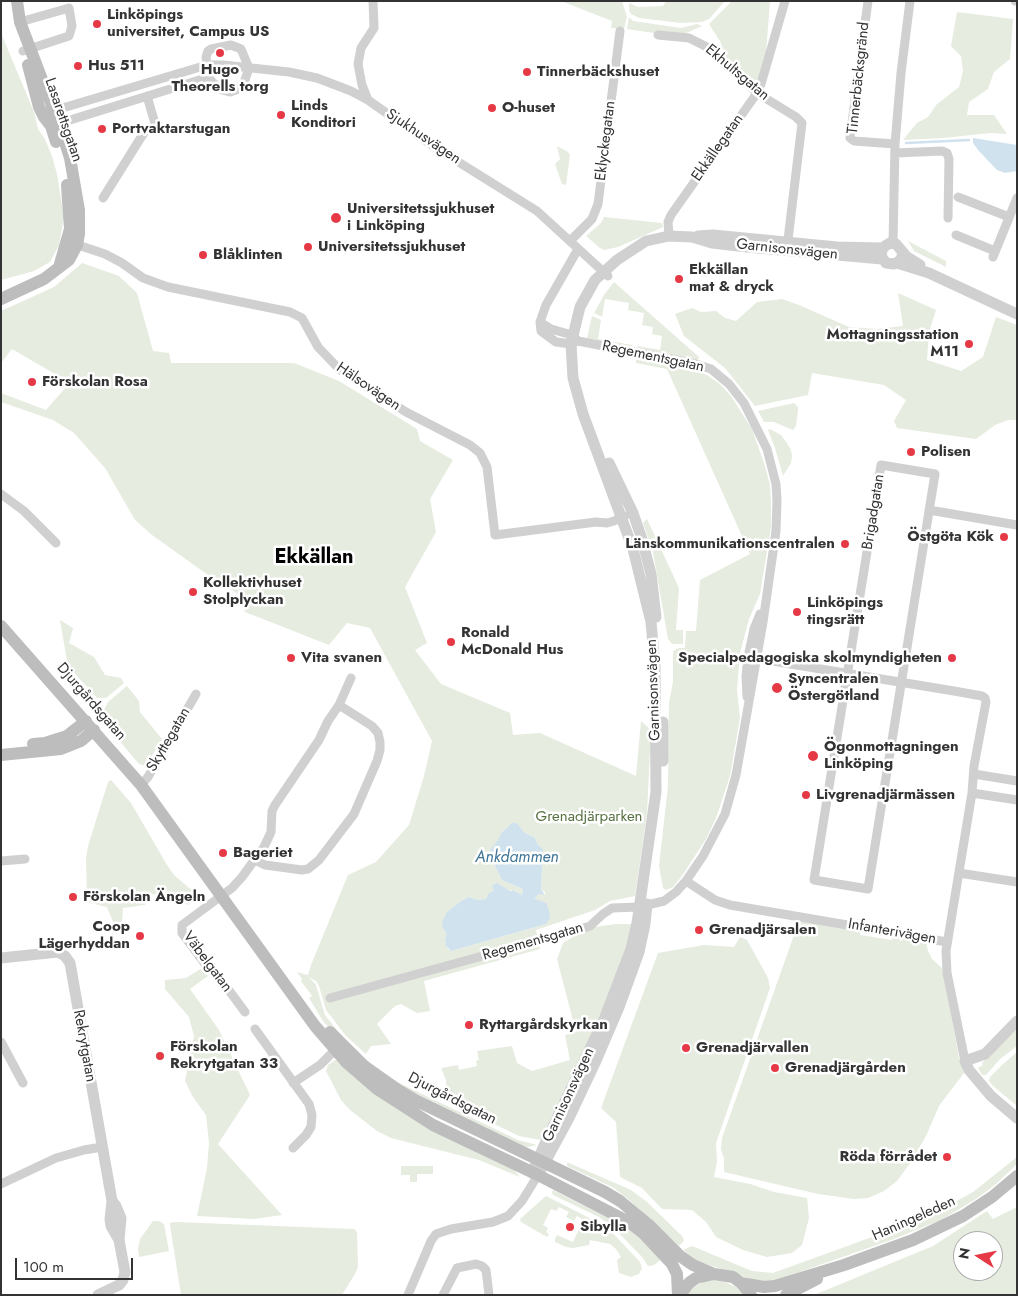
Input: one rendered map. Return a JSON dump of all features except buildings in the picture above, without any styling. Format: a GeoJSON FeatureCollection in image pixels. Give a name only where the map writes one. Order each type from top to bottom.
{"type":"FeatureCollection","features":[{"type":"Feature","properties":{"kind":"main road","name":"Lasarettsgatan"},"geometry":{"type":"LineString","coordinates":[[1,299],[44,279],[69,260],[72,243],[66,177],[54,125],[53,110],[12,20],[9,1]]}},
{"type":"Feature","properties":{"kind":"main road","name":"Lasarettsgatan"},"geometry":{"type":"LineString","coordinates":[[17,1],[39,106],[44,117],[54,125]]}},
{"type":"Feature","properties":{"kind":"main road","name":"Djurgårdsgatan"},"geometry":{"type":"LineString","coordinates":[[1,626],[90,725],[154,802],[188,838],[224,894],[360,1076],[394,1102],[433,1125],[614,1214],[643,1233],[672,1264],[677,1274],[679,1295]]}},
{"type":"Feature","properties":{"kind":"main road"},"geometry":{"type":"LineString","coordinates":[[1,747],[39,744],[59,740],[74,731],[90,725]]}},
{"type":"Feature","properties":{"kind":"main road"},"geometry":{"type":"LineString","coordinates":[[1,755],[61,749],[81,741],[90,725]]}},
{"type":"Feature","properties":{"kind":"main road","name":"Djurgårdsgatan"},"geometry":{"type":"LineString","coordinates":[[338,1047],[398,1090],[605,1192],[620,1201],[649,1224],[680,1256],[693,1265],[714,1274],[723,1274],[741,1283]]}},
{"type":"Feature","properties":{"kind":"main road","name":"Haningeleden"},"geometry":{"type":"LineString","coordinates":[[741,1283],[764,1287],[775,1286],[844,1266],[913,1240],[950,1224],[992,1197],[1017,1176]]}},
{"type":"Feature","properties":{"kind":"main road","name":"Haningeleden"},"geometry":{"type":"LineString","coordinates":[[786,1295],[844,1266]]}},
{"type":"Feature","properties":{"kind":"main road"},"geometry":{"type":"LineString","coordinates":[[679,1295],[696,1278],[714,1274]]}},
{"type":"Feature","properties":{"kind":"main road"},"geometry":{"type":"LineString","coordinates":[[741,1283],[751,1295]]}},
{"type":"Feature","properties":{"kind":"street"},"geometry":{"type":"LineString","coordinates":[[368,100],[362,85],[358,64],[361,48],[374,28],[373,1]]}},
{"type":"Feature","properties":{"kind":"street","name":"Ekkällegatan"},"geometry":{"type":"LineString","coordinates":[[664,238],[671,215],[757,93],[785,1]]}},
{"type":"Feature","properties":{"kind":"street","name":"Tinnerbäcksgränd"},"geometry":{"type":"LineString","coordinates":[[868,1],[850,138],[854,141],[895,149],[942,151],[948,155],[948,218]]}},
{"type":"Feature","properties":{"kind":"street"},"geometry":{"type":"LineString","coordinates":[[910,1],[901,73],[886,250],[899,246],[907,257],[930,272],[1017,314]]}},
{"type":"Feature","properties":{"kind":"street"},"geometry":{"type":"LineString","coordinates":[[20,22],[68,8],[71,16],[72,26],[69,36],[26,50]]}},
{"type":"Feature","properties":{"kind":"street","name":"Eklyckegatan"},"geometry":{"type":"LineString","coordinates":[[570,241],[592,219],[598,204],[620,31]]}},
{"type":"Feature","properties":{"kind":"street","name":"Ekhultsgatan"},"geometry":{"type":"LineString","coordinates":[[658,35],[688,38],[713,50],[757,93],[796,117],[802,124],[788,246]]}},
{"type":"Feature","properties":{"kind":"street"},"geometry":{"type":"LineString","coordinates":[[232,45],[241,49],[248,68],[244,83],[234,91],[222,90],[209,77],[207,65],[208,51],[214,47],[232,45]]}},
{"type":"Feature","properties":{"kind":"street","name":"Sjukhusvägen"},"geometry":{"type":"LineString","coordinates":[[53,110],[207,65],[289,72],[317,78],[351,91],[368,100],[436,148],[537,211],[606,273]]}},
{"type":"Feature","properties":{"kind":"street","name":"Lasarettsgatan"},"geometry":{"type":"LineString","coordinates":[[30,70],[46,107],[53,110]]}},
{"type":"Feature","properties":{"kind":"street"},"geometry":{"type":"LineString","coordinates":[[54,125],[209,77]]}},
{"type":"Feature","properties":{"kind":"street"},"geometry":{"type":"LineString","coordinates":[[103,198],[145,132],[156,127],[147,96]]}},
{"type":"Feature","properties":{"kind":"street"},"geometry":{"type":"LineString","coordinates":[[958,196],[1009,217]]}},
{"type":"Feature","properties":{"kind":"street"},"geometry":{"type":"LineString","coordinates":[[956,235],[994,254],[1016,203]]}},
{"type":"Feature","properties":{"kind":"street","name":"Garnisonsvägen"},"geometry":{"type":"LineString","coordinates":[[535,1174],[552,1140],[608,1009],[631,949],[643,906],[656,792],[653,636],[627,515],[579,402],[573,378],[573,340],[590,302],[606,273],[664,238],[713,235],[788,246],[886,250],[889,264],[897,263]]}},
{"type":"Feature","properties":{"kind":"street","name":"Hälsovägen"},"geometry":{"type":"LineString","coordinates":[[72,243],[105,254],[144,278],[168,287],[290,312],[302,318],[318,347],[340,370],[406,412],[470,445],[480,454],[487,466],[496,535],[596,522],[612,515],[627,515]]}},
{"type":"Feature","properties":{"kind":"street"},"geometry":{"type":"LineString","coordinates":[[573,340],[540,322],[546,305],[578,249]]}},
{"type":"Feature","properties":{"kind":"street"},"geometry":{"type":"LineString","coordinates":[[897,263],[901,260],[903,252]]}},
{"type":"Feature","properties":{"kind":"street"},"geometry":{"type":"LineString","coordinates":[[897,263],[930,272]]}},
{"type":"Feature","properties":{"kind":"street","name":"Regementsgatan"},"geometry":{"type":"LineString","coordinates":[[330,998],[584,928],[590,926],[612,908],[643,906],[664,901],[686,881],[713,838],[729,800],[736,775],[748,704],[746,676],[752,658],[754,629],[765,605],[777,524],[776,484],[768,449],[744,403],[720,376],[704,366],[573,340]]}},
{"type":"Feature","properties":{"kind":"street","name":"Brigadgatan"},"geometry":{"type":"LineString","coordinates":[[882,465],[935,474],[929,510],[868,889],[814,880],[882,465]]}},
{"type":"Feature","properties":{"kind":"street"},"geometry":{"type":"LineString","coordinates":[[1,494],[24,511],[56,543]]}},
{"type":"Feature","properties":{"kind":"street"},"geometry":{"type":"LineString","coordinates":[[929,510],[1017,525]]}},
{"type":"Feature","properties":{"kind":"street"},"geometry":{"type":"LineString","coordinates":[[752,658],[901,682],[985,698],[986,702],[974,766],[972,793],[947,942]]}},
{"type":"Feature","properties":{"kind":"street"},"geometry":{"type":"LineString","coordinates":[[224,894],[237,883],[264,847],[272,832],[272,812],[275,805],[307,759],[339,705],[350,678]]}},
{"type":"Feature","properties":{"kind":"street","name":"Skyttegatan"},"geometry":{"type":"LineString","coordinates":[[141,785],[148,777],[196,694]]}},
{"type":"Feature","properties":{"kind":"street"},"geometry":{"type":"LineString","coordinates":[[255,860],[265,866],[308,869],[319,860],[354,814],[377,761],[380,742],[378,733],[372,726],[339,705]]}},
{"type":"Feature","properties":{"kind":"street"},"geometry":{"type":"LineString","coordinates":[[974,774],[1017,781]]}},
{"type":"Feature","properties":{"kind":"street"},"geometry":{"type":"LineString","coordinates":[[972,793],[1017,800]]}},
{"type":"Feature","properties":{"kind":"street"},"geometry":{"type":"LineString","coordinates":[[1,861],[25,859]]}},
{"type":"Feature","properties":{"kind":"street"},"geometry":{"type":"LineString","coordinates":[[959,873],[1017,882]]}},
{"type":"Feature","properties":{"kind":"street","name":"Infanterivägen"},"geometry":{"type":"LineString","coordinates":[[686,881],[701,892],[722,903],[947,942],[947,973],[965,1061]]}},
{"type":"Feature","properties":{"kind":"street","name":"Väbelgatan"},"geometry":{"type":"LineString","coordinates":[[224,894],[183,923],[181,930],[209,969],[216,973],[245,1012]]}},
{"type":"Feature","properties":{"kind":"street","name":"Rekrytgatan"},"geometry":{"type":"LineString","coordinates":[[1,958],[58,952],[66,956],[70,963],[112,1201],[121,1218],[120,1240],[125,1272],[123,1280],[120,1285],[98,1295]]}},
{"type":"Feature","properties":{"kind":"street"},"geometry":{"type":"LineString","coordinates":[[1017,1021],[985,1054],[965,1061],[969,1070],[986,1090],[1017,1118]]}},
{"type":"Feature","properties":{"kind":"street"},"geometry":{"type":"LineString","coordinates":[[255,1029],[309,1104],[312,1115],[311,1127],[293,1148]]}},
{"type":"Feature","properties":{"kind":"street"},"geometry":{"type":"LineString","coordinates":[[1,1042],[23,1083]]}},
{"type":"Feature","properties":{"kind":"street"},"geometry":{"type":"LineString","coordinates":[[293,1083],[320,1064],[338,1047]]}},
{"type":"Feature","properties":{"kind":"street"},"geometry":{"type":"LineString","coordinates":[[518,1150],[533,1150],[552,1140],[557,1161],[566,1174]]}},
{"type":"Feature","properties":{"kind":"street"},"geometry":{"type":"LineString","coordinates":[[1,1184],[56,1158],[102,1147]]}},
{"type":"Feature","properties":{"kind":"street"},"geometry":{"type":"LineString","coordinates":[[408,1295],[431,1241],[436,1234],[451,1229],[493,1222],[508,1216],[532,1186],[535,1174]]}},
{"type":"Feature","properties":{"kind":"street"},"geometry":{"type":"LineString","coordinates":[[444,1295],[457,1268],[476,1264],[486,1270],[490,1295]]}},
{"type":"Feature","properties":{"kind":"green space"},"geometry":{"type":"Polygon","coordinates":[[[561,1],[622,1],[627,17],[624,29],[611,28],[612,21],[561,1]]]}},
{"type":"Feature","properties":{"kind":"green space"},"geometry":{"type":"Polygon","coordinates":[[[666,1],[725,1],[709,19],[702,22],[681,23],[639,18],[629,11],[629,3],[638,7],[663,6],[666,1]]]}},
{"type":"Feature","properties":{"kind":"green space"},"geometry":{"type":"Polygon","coordinates":[[[732,1],[770,1],[766,53],[759,79],[753,83],[724,56],[721,43],[709,24],[732,1]]]}},
{"type":"Feature","properties":{"kind":"green space"},"geometry":{"type":"Polygon","coordinates":[[[957,12],[1013,19],[1010,59],[994,72],[988,89],[969,102],[967,115],[994,115],[1007,134],[991,133],[903,140],[917,123],[928,117],[936,105],[959,87],[963,71],[961,56],[951,46],[957,12]]]}},
{"type":"Feature","properties":{"kind":"green space"},"geometry":{"type":"Polygon","coordinates":[[[629,17],[633,21],[681,28],[697,24],[702,26],[684,34],[654,33],[627,29],[629,17]]]}},
{"type":"Feature","properties":{"kind":"green space"},"geometry":{"type":"Polygon","coordinates":[[[1,33],[34,112],[38,129],[45,139],[52,156],[64,217],[59,245],[50,262],[34,271],[1,280],[1,33]]]}},
{"type":"Feature","properties":{"kind":"green space"},"geometry":{"type":"Polygon","coordinates":[[[557,146],[570,155],[566,185],[562,184],[555,164],[560,159],[557,146]]]}},
{"type":"Feature","properties":{"kind":"green space"},"geometry":{"type":"Polygon","coordinates":[[[604,217],[662,223],[663,227],[618,247],[604,250],[586,236],[601,223],[604,217]]]}},
{"type":"Feature","properties":{"kind":"green space"},"geometry":{"type":"Polygon","coordinates":[[[908,241],[946,261],[946,267],[914,251],[908,241]]]}},
{"type":"Feature","properties":{"kind":"green space","name":"Grenadjärparken"},"geometry":{"type":"Polygon","coordinates":[[[82,263],[119,276],[137,293],[153,351],[169,353],[171,363],[294,363],[339,381],[417,429],[420,441],[453,460],[430,499],[436,532],[405,587],[427,643],[415,650],[441,684],[510,713],[513,735],[540,733],[636,776],[641,721],[651,730],[647,813],[635,896],[610,901],[595,910],[536,930],[540,949],[424,981],[430,1011],[417,1013],[401,1004],[395,1006],[377,1024],[391,1044],[371,1046],[366,1054],[346,1036],[326,1010],[319,986],[316,981],[309,977],[316,985],[325,1015],[343,1038],[375,1068],[337,1036],[323,1021],[309,998],[312,996],[297,972],[308,975],[348,875],[376,862],[409,825],[424,776],[432,741],[370,628],[347,623],[329,645],[245,612],[244,604],[238,594],[152,535],[135,520],[105,468],[74,433],[53,420],[1,402],[1,393],[46,410],[67,386],[60,377],[12,349],[1,363],[1,311],[54,287],[82,263]],[[517,823],[507,827],[501,833],[499,841],[490,850],[490,856],[502,880],[523,889],[522,895],[513,890],[495,891],[486,899],[477,900],[469,897],[447,912],[447,935],[445,942],[451,951],[546,924],[534,899],[539,894],[545,895],[545,892],[541,889],[543,849],[538,845],[535,838],[524,832],[517,823]]]}},
{"type":"Feature","properties":{"kind":"green space"},"geometry":{"type":"Polygon","coordinates":[[[614,282],[699,357],[698,360],[638,349],[637,346],[660,350],[662,336],[652,334],[653,327],[642,325],[644,313],[628,310],[629,303],[605,299],[602,317],[594,313],[614,282]]]}},
{"type":"Feature","properties":{"kind":"green space"},"geometry":{"type":"Polygon","coordinates":[[[898,293],[936,310],[929,332],[927,360],[961,371],[983,357],[996,317],[1017,325],[1017,420],[1008,420],[995,425],[976,439],[897,428],[894,421],[906,400],[884,385],[812,373],[808,395],[755,406],[725,368],[684,336],[675,314],[692,308],[701,312],[716,311],[725,318],[736,321],[757,302],[782,299],[849,327],[877,329],[903,326],[898,293]]]}},
{"type":"Feature","properties":{"kind":"green space"},"geometry":{"type":"Polygon","coordinates":[[[592,316],[601,320],[598,339],[632,345],[631,347],[587,338],[592,316]]]}},
{"type":"Feature","properties":{"kind":"green space"},"geometry":{"type":"Polygon","coordinates":[[[636,358],[692,369],[707,375],[720,384],[731,396],[752,429],[770,485],[771,527],[760,594],[749,619],[740,653],[737,690],[740,718],[730,776],[716,818],[706,839],[682,876],[673,887],[666,890],[663,888],[659,866],[668,786],[669,703],[673,682],[673,651],[685,648],[686,631],[696,631],[700,580],[750,554],[667,369],[636,363],[636,358]]]}},
{"type":"Feature","properties":{"kind":"green space"},"geometry":{"type":"Polygon","coordinates":[[[794,403],[798,410],[796,426],[793,430],[774,422],[764,422],[758,411],[794,403]]]}},
{"type":"Feature","properties":{"kind":"green space"},"geometry":{"type":"Polygon","coordinates":[[[770,429],[781,435],[791,450],[791,463],[783,476],[768,430],[770,429]]]}},
{"type":"Feature","properties":{"kind":"green space"},"geometry":{"type":"Polygon","coordinates":[[[647,519],[679,588],[676,630],[683,630],[683,644],[672,644],[668,639],[653,552],[643,523],[647,519]]]}},
{"type":"Feature","properties":{"kind":"green space"},"geometry":{"type":"Polygon","coordinates":[[[60,620],[73,628],[69,643],[94,657],[105,675],[121,678],[124,683],[106,698],[97,698],[70,668],[67,661],[60,620]]]}},
{"type":"Feature","properties":{"kind":"green space"},"geometry":{"type":"Polygon","coordinates":[[[127,686],[139,701],[140,712],[162,739],[146,766],[139,764],[118,739],[104,710],[108,702],[127,686]]]}},
{"type":"Feature","properties":{"kind":"green space"},"geometry":{"type":"Polygon","coordinates":[[[111,780],[131,803],[174,875],[199,898],[188,905],[166,893],[147,895],[145,905],[123,908],[122,922],[113,922],[107,907],[87,902],[86,859],[88,846],[108,782],[111,780]]]}},
{"type":"Feature","properties":{"kind":"green space"},"geometry":{"type":"Polygon","coordinates":[[[799,921],[861,931],[860,935],[892,940],[893,936],[926,942],[932,959],[942,968],[959,1057],[964,1073],[939,1106],[926,1136],[897,1181],[884,1191],[868,1198],[854,1199],[818,1194],[724,1172],[724,1158],[721,1150],[722,1138],[799,921]]]}},
{"type":"Feature","properties":{"kind":"green space"},"geometry":{"type":"Polygon","coordinates":[[[631,924],[631,934],[596,1028],[540,1140],[519,1136],[447,1101],[446,1080],[441,1068],[458,1065],[459,1070],[477,1066],[476,1061],[479,1060],[477,1051],[512,1046],[517,1063],[532,1071],[570,1060],[565,1035],[576,1032],[557,959],[563,943],[587,928],[631,924]]]}},
{"type":"Feature","properties":{"kind":"green space","name":"Grenadjärvallen"},"geometry":{"type":"Polygon","coordinates":[[[740,937],[747,940],[768,978],[770,988],[716,1143],[717,1162],[714,1177],[807,1198],[809,1218],[802,1245],[792,1253],[767,1257],[743,1250],[716,1237],[706,1222],[692,1210],[662,1209],[642,1188],[620,1177],[616,1122],[601,1108],[658,953],[704,945],[734,947],[740,937]]]}},
{"type":"Feature","properties":{"kind":"green space"},"geometry":{"type":"Polygon","coordinates":[[[202,968],[208,976],[190,989],[219,1030],[250,1095],[218,1144],[282,1215],[254,1219],[197,1216],[207,1168],[209,1143],[206,1115],[193,1097],[185,1081],[194,1036],[189,1017],[165,989],[165,980],[186,978],[202,968]]]}},
{"type":"Feature","properties":{"kind":"green space"},"geometry":{"type":"Polygon","coordinates":[[[1017,1028],[1017,1046],[1000,1059],[986,1075],[982,1075],[978,1068],[1017,1028]]]}},
{"type":"Feature","properties":{"kind":"green space"},"geometry":{"type":"Polygon","coordinates":[[[1017,1052],[1017,1106],[989,1081],[990,1077],[1017,1052]]]}},
{"type":"Feature","properties":{"kind":"green space"},"geometry":{"type":"Polygon","coordinates":[[[335,1060],[340,1061],[514,1170],[520,1177],[479,1160],[391,1138],[377,1131],[350,1110],[341,1100],[326,1071],[328,1065],[335,1060]]]}},
{"type":"Feature","properties":{"kind":"green space"},"geometry":{"type":"Polygon","coordinates":[[[378,1069],[399,1083],[518,1140],[537,1145],[522,1146],[393,1082],[378,1069]]]}},
{"type":"Feature","properties":{"kind":"green space"},"geometry":{"type":"Polygon","coordinates":[[[1017,1157],[1017,1164],[996,1184],[976,1199],[941,1220],[894,1239],[771,1282],[757,1281],[697,1261],[683,1250],[692,1246],[752,1271],[773,1273],[930,1216],[973,1192],[1017,1157]]]}},
{"type":"Feature","properties":{"kind":"green space"},"geometry":{"type":"Polygon","coordinates":[[[567,1163],[631,1190],[647,1202],[682,1236],[684,1240],[682,1243],[679,1246],[614,1188],[567,1166],[567,1163]]]}},
{"type":"Feature","properties":{"kind":"green space"},"geometry":{"type":"Polygon","coordinates":[[[401,1166],[433,1166],[433,1174],[417,1174],[417,1182],[410,1182],[410,1175],[401,1175],[401,1166]]]}},
{"type":"Feature","properties":{"kind":"green space"},"geometry":{"type":"Polygon","coordinates":[[[553,1190],[628,1228],[662,1259],[654,1265],[648,1266],[642,1257],[613,1227],[599,1217],[553,1195],[553,1190]]]}},
{"type":"Feature","properties":{"kind":"green space"},"geometry":{"type":"Polygon","coordinates":[[[546,1196],[607,1227],[640,1262],[642,1268],[639,1274],[631,1277],[619,1273],[617,1260],[621,1257],[610,1244],[590,1240],[589,1245],[573,1248],[555,1242],[557,1235],[573,1242],[579,1229],[584,1228],[587,1222],[577,1216],[574,1221],[566,1217],[569,1212],[559,1207],[556,1211],[551,1209],[543,1225],[548,1228],[546,1232],[549,1234],[547,1237],[521,1222],[520,1219],[546,1196]]]}},
{"type":"Feature","properties":{"kind":"green space"},"geometry":{"type":"Polygon","coordinates":[[[1017,1207],[1017,1295],[814,1295],[933,1246],[953,1233],[953,1281],[1003,1281],[1003,1231],[956,1231],[987,1211],[993,1219],[1017,1207]]]}},
{"type":"Feature","properties":{"kind":"green space"},"geometry":{"type":"Polygon","coordinates":[[[153,1221],[159,1221],[164,1224],[169,1251],[139,1257],[140,1239],[153,1221]]]}},
{"type":"Feature","properties":{"kind":"green space"},"geometry":{"type":"Polygon","coordinates":[[[170,1223],[354,1229],[357,1232],[358,1267],[342,1295],[181,1295],[170,1225],[170,1223]]]}},
{"type":"Feature","properties":{"kind":"green space"},"geometry":{"type":"Polygon","coordinates":[[[714,1280],[736,1287],[743,1295],[687,1295],[692,1288],[703,1282],[714,1280]]]}},
{"type":"Feature","properties":{"kind":"water"},"geometry":{"type":"Polygon","coordinates":[[[973,138],[1017,145],[1017,171],[1005,173],[997,170],[978,150],[973,143],[973,138]]]}},
{"type":"Feature","properties":{"kind":"water","name":"Ankdammen"},"geometry":{"type":"Polygon","coordinates":[[[512,823],[517,823],[524,832],[535,838],[538,845],[543,849],[541,889],[545,895],[539,894],[534,899],[547,904],[550,918],[546,924],[451,951],[446,946],[445,939],[447,934],[442,922],[447,912],[469,897],[477,900],[486,899],[489,893],[494,891],[492,886],[497,883],[510,891],[513,890],[522,895],[523,889],[502,880],[490,856],[490,850],[501,833],[512,823]]]}},
{"type":"Feature","properties":{"kind":"waterway"},"geometry":{"type":"LineString","coordinates":[[906,143],[969,140]]}},
{"type":"Feature","properties":{"kind":"place","name":"Linköpings universitet, Campus US"},"geometry":{"type":"Point","coordinates":[97,24]}},
{"type":"Feature","properties":{"kind":"place","name":"Hugo Theorells torg"},"geometry":{"type":"Point","coordinates":[220,53]}},
{"type":"Feature","properties":{"kind":"place","name":"Hus 511"},"geometry":{"type":"Point","coordinates":[78,66]}},
{"type":"Feature","properties":{"kind":"place","name":"Tinnerbäckshuset"},"geometry":{"type":"Point","coordinates":[527,72]}},
{"type":"Feature","properties":{"kind":"place","name":"O-huset"},"geometry":{"type":"Point","coordinates":[492,108]}},
{"type":"Feature","properties":{"kind":"place","name":"Linds Konditori"},"geometry":{"type":"Point","coordinates":[281,115]}},
{"type":"Feature","properties":{"kind":"place","name":"Portvaktarstugan"},"geometry":{"type":"Point","coordinates":[102,129]}},
{"type":"Feature","properties":{"kind":"place","name":"Universitetssjukhuset i Linköping"},"geometry":{"type":"Point","coordinates":[336,218]}},
{"type":"Feature","properties":{"kind":"place","name":"Universitetssjukhuset"},"geometry":{"type":"Point","coordinates":[308,247]}},
{"type":"Feature","properties":{"kind":"place","name":"Blåklinten"},"geometry":{"type":"Point","coordinates":[203,255]}},
{"type":"Feature","properties":{"kind":"place","name":"Ekkällan mat & dryck"},"geometry":{"type":"Point","coordinates":[679,279]}},
{"type":"Feature","properties":{"kind":"place","name":"Mottagningsstation M11"},"geometry":{"type":"Point","coordinates":[969,344]}},
{"type":"Feature","properties":{"kind":"place","name":"Förskolan Rosa"},"geometry":{"type":"Point","coordinates":[32,382]}},
{"type":"Feature","properties":{"kind":"place","name":"Polisen"},"geometry":{"type":"Point","coordinates":[911,452]}},
{"type":"Feature","properties":{"kind":"place","name":"Östgöta Kök"},"geometry":{"type":"Point","coordinates":[1004,537]}},
{"type":"Feature","properties":{"kind":"place","name":"Länskommunikationscentralen"},"geometry":{"type":"Point","coordinates":[845,544]}},
{"type":"Feature","properties":{"kind":"place","name":"Kollektivhuset Stolplyckan"},"geometry":{"type":"Point","coordinates":[193,592]}},
{"type":"Feature","properties":{"kind":"place","name":"Linköpings tingsrätt"},"geometry":{"type":"Point","coordinates":[797,612]}},
{"type":"Feature","properties":{"kind":"place","name":"Ronald McDonald Hus"},"geometry":{"type":"Point","coordinates":[451,642]}},
{"type":"Feature","properties":{"kind":"place","name":"Vita svanen"},"geometry":{"type":"Point","coordinates":[291,658]}},
{"type":"Feature","properties":{"kind":"place","name":"Specialpedagogiska skolmyndigheten"},"geometry":{"type":"Point","coordinates":[952,658]}},
{"type":"Feature","properties":{"kind":"place","name":"Syncentralen Östergötland"},"geometry":{"type":"Point","coordinates":[777,688]}},
{"type":"Feature","properties":{"kind":"place","name":"Ögonmottagningen Linköping"},"geometry":{"type":"Point","coordinates":[813,756]}},
{"type":"Feature","properties":{"kind":"place","name":"Livgrenadjärmässen"},"geometry":{"type":"Point","coordinates":[806,795]}},
{"type":"Feature","properties":{"kind":"place","name":"Bageriet"},"geometry":{"type":"Point","coordinates":[223,853]}},
{"type":"Feature","properties":{"kind":"place","name":"Förskolan Ängeln"},"geometry":{"type":"Point","coordinates":[73,897]}},
{"type":"Feature","properties":{"kind":"place","name":"Grenadjärsalen"},"geometry":{"type":"Point","coordinates":[699,930]}},
{"type":"Feature","properties":{"kind":"place","name":"Coop Lägerhyddan"},"geometry":{"type":"Point","coordinates":[140,936]}},
{"type":"Feature","properties":{"kind":"place","name":"Ryttargårdskyrkan"},"geometry":{"type":"Point","coordinates":[469,1025]}},
{"type":"Feature","properties":{"kind":"place","name":"Grenadjärvallen"},"geometry":{"type":"Point","coordinates":[686,1048]}},
{"type":"Feature","properties":{"kind":"place","name":"Förskolan Rekrytgatan 33"},"geometry":{"type":"Point","coordinates":[160,1056]}},
{"type":"Feature","properties":{"kind":"place","name":"Grenadjärgården"},"geometry":{"type":"Point","coordinates":[775,1068]}},
{"type":"Feature","properties":{"kind":"place","name":"Röda förrådet"},"geometry":{"type":"Point","coordinates":[947,1157]}},
{"type":"Feature","properties":{"kind":"place","name":"Sibylla"},"geometry":{"type":"Point","coordinates":[570,1227]}},
{"type":"Feature","properties":{"kind":"district","name":"Ekkällan"},"geometry":{"type":"Point","coordinates":[314,558]}}]}
